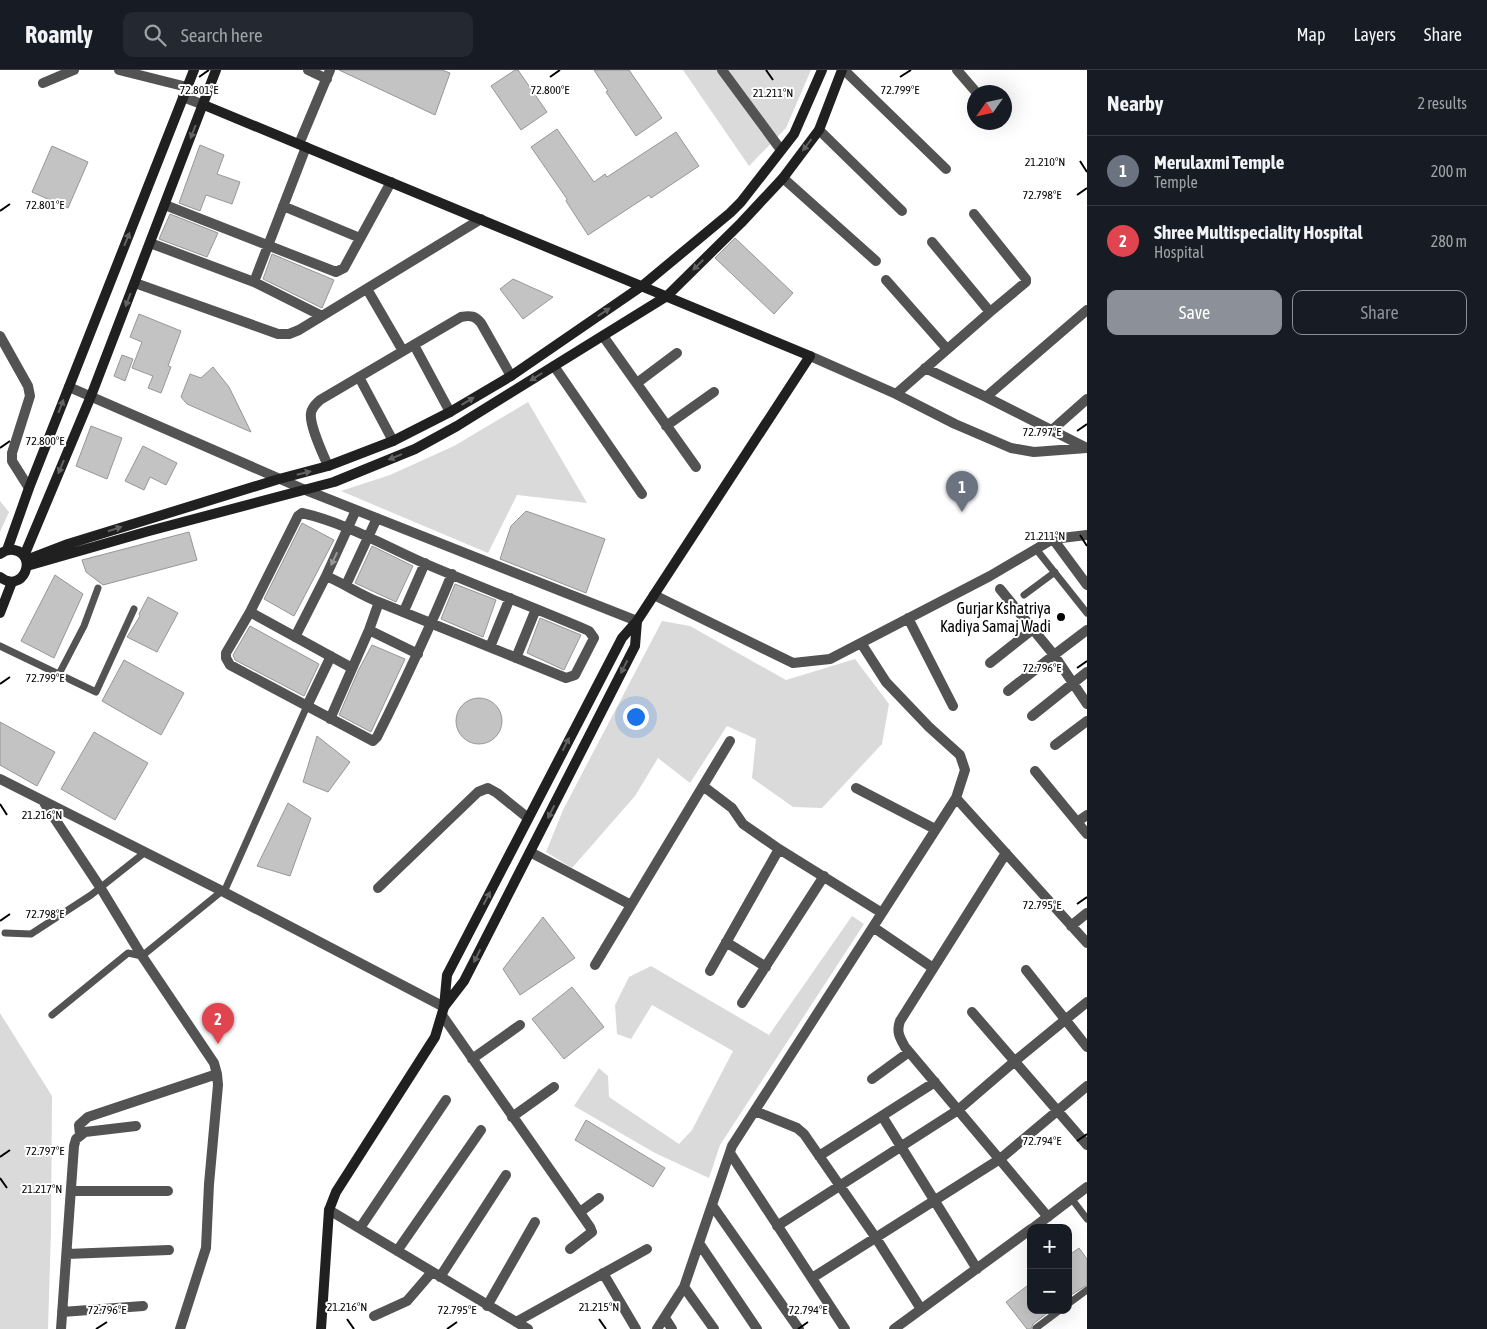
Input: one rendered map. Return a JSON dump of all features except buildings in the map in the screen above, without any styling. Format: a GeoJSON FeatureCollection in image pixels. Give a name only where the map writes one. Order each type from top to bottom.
{"type":"FeatureCollection","features":[{"type":"Feature","properties":{"kind":"street"},"geometry":{"type":"LineString","coordinates":[[43,83],[74,70]]}},
{"type":"Feature","properties":{"kind":"street"},"geometry":{"type":"LineString","coordinates":[[119,70],[187,87]]}},
{"type":"Feature","properties":{"kind":"street"},"geometry":{"type":"LineString","coordinates":[[26,561],[18,551],[4,552],[194,70]]}},
{"type":"Feature","properties":{"kind":"street"},"geometry":{"type":"LineString","coordinates":[[0,577],[12,582],[22,578],[25,574],[26,561],[216,70]]}},
{"type":"Feature","properties":{"kind":"street"},"geometry":{"type":"LineString","coordinates":[[254,282],[283,206],[328,74],[308,70]]}},
{"type":"Feature","properties":{"kind":"street"},"geometry":{"type":"LineString","coordinates":[[722,70],[781,150]]}},
{"type":"Feature","properties":{"kind":"street"},"geometry":{"type":"LineString","coordinates":[[26,561],[68,544],[279,479],[328,466],[393,441],[450,412],[511,376],[642,286],[730,213],[741,202],[799,125],[822,70]]}},
{"type":"Feature","properties":{"kind":"street"},"geometry":{"type":"LineString","coordinates":[[26,561],[334,482],[415,449],[457,426],[667,296],[741,223],[782,178],[819,130],[843,70],[946,168]]}},
{"type":"Feature","properties":{"kind":"street"},"geometry":{"type":"LineString","coordinates":[[957,70],[970,85]]}},
{"type":"Feature","properties":{"kind":"street"},"geometry":{"type":"LineString","coordinates":[[183,97],[810,356],[1011,448],[1034,452],[1086,447]]}},
{"type":"Feature","properties":{"kind":"street"},"geometry":{"type":"LineString","coordinates":[[819,130],[902,211]]}},
{"type":"Feature","properties":{"kind":"street"},"geometry":{"type":"LineString","coordinates":[[782,178],[876,261]]}},
{"type":"Feature","properties":{"kind":"street"},"geometry":{"type":"LineString","coordinates":[[165,205],[336,272],[344,268],[391,182]]}},
{"type":"Feature","properties":{"kind":"street"},"geometry":{"type":"LineString","coordinates":[[283,206],[360,238]]}},
{"type":"Feature","properties":{"kind":"street"},"geometry":{"type":"LineString","coordinates":[[896,394],[1027,280],[974,214]]}},
{"type":"Feature","properties":{"kind":"street"},"geometry":{"type":"LineString","coordinates":[[134,283],[278,334],[289,334],[299,330],[481,219]]}},
{"type":"Feature","properties":{"kind":"street"},"geometry":{"type":"LineString","coordinates":[[932,242],[990,312]]}},
{"type":"Feature","properties":{"kind":"street"},"geometry":{"type":"LineString","coordinates":[[150,243],[254,282],[322,316]]}},
{"type":"Feature","properties":{"kind":"street"},"geometry":{"type":"LineString","coordinates":[[886,280],[947,348]]}},
{"type":"Feature","properties":{"kind":"street"},"geometry":{"type":"LineString","coordinates":[[367,289],[403,351]]}},
{"type":"Feature","properties":{"kind":"street"},"geometry":{"type":"LineString","coordinates":[[986,397],[1087,310]]}},
{"type":"Feature","properties":{"kind":"street"},"geometry":{"type":"LineString","coordinates":[[328,466],[312,423],[311,414],[313,407],[320,400],[461,317],[469,315],[476,317],[511,376]]}},
{"type":"Feature","properties":{"kind":"street"},"geometry":{"type":"LineString","coordinates":[[0,336],[25,378],[30,396],[12,456],[16,470],[29,488]]}},
{"type":"Feature","properties":{"kind":"street"},"geometry":{"type":"LineString","coordinates":[[603,336],[696,467]]}},
{"type":"Feature","properties":{"kind":"street"},"geometry":{"type":"LineString","coordinates":[[414,345],[450,412]]}},
{"type":"Feature","properties":{"kind":"street"},"geometry":{"type":"LineString","coordinates":[[637,383],[677,353]]}},
{"type":"Feature","properties":{"kind":"street"},"geometry":{"type":"LineString","coordinates":[[321,1329],[329,1210],[336,1192],[435,1037],[443,1011],[447,974],[622,638],[637,621],[810,356]]}},
{"type":"Feature","properties":{"kind":"street"},"geometry":{"type":"LineString","coordinates":[[554,366],[642,494]]}},
{"type":"Feature","properties":{"kind":"street"},"geometry":{"type":"LineString","coordinates":[[925,368],[1086,447]]}},
{"type":"Feature","properties":{"kind":"street"},"geometry":{"type":"LineString","coordinates":[[359,377],[393,441]]}},
{"type":"Feature","properties":{"kind":"street"},"geometry":{"type":"LineString","coordinates":[[69,387],[303,489],[637,621]]}},
{"type":"Feature","properties":{"kind":"street"},"geometry":{"type":"LineString","coordinates":[[666,426],[714,392]]}},
{"type":"Feature","properties":{"kind":"street"},"geometry":{"type":"LineString","coordinates":[[1052,430],[1087,399]]}},
{"type":"Feature","properties":{"kind":"street"},"geometry":{"type":"LineString","coordinates":[[0,456],[12,456]]}},
{"type":"Feature","properties":{"kind":"street"},"geometry":{"type":"LineString","coordinates":[[295,637],[326,576],[356,510]]}},
{"type":"Feature","properties":{"kind":"street"},"geometry":{"type":"LineString","coordinates":[[326,576],[346,584],[379,602],[404,611],[432,624],[566,678],[571,677],[578,670],[594,638],[589,631],[510,598],[452,574],[425,563],[368,536],[305,514],[300,514],[250,612],[226,653],[227,662],[370,741],[375,740],[418,654],[432,624],[452,574]]}},
{"type":"Feature","properties":{"kind":"street"},"geometry":{"type":"LineString","coordinates":[[346,584],[377,518]]}},
{"type":"Feature","properties":{"kind":"street"},"geometry":{"type":"LineString","coordinates":[[654,595],[793,663],[830,659],[990,576],[1053,539],[1087,535]]}},
{"type":"Feature","properties":{"kind":"street"},"geometry":{"type":"LineString","coordinates":[[1053,539],[1087,585]]}},
{"type":"Feature","properties":{"kind":"street"},"geometry":{"type":"LineString","coordinates":[[404,611],[425,563]]}},
{"type":"Feature","properties":{"kind":"street"},"geometry":{"type":"LineString","coordinates":[[0,613],[12,582]]}},
{"type":"Feature","properties":{"kind":"street"},"geometry":{"type":"LineString","coordinates":[[1000,589],[1054,655],[1087,704]]}},
{"type":"Feature","properties":{"kind":"street"},"geometry":{"type":"LineString","coordinates":[[490,647],[510,598]]}},
{"type":"Feature","properties":{"kind":"street"},"geometry":{"type":"LineString","coordinates":[[330,719],[369,630],[379,602]]}},
{"type":"Feature","properties":{"kind":"street"},"geometry":{"type":"LineString","coordinates":[[516,658],[536,609]]}},
{"type":"Feature","properties":{"kind":"street"},"geometry":{"type":"LineString","coordinates":[[250,612],[352,668]]}},
{"type":"Feature","properties":{"kind":"street"},"geometry":{"type":"LineString","coordinates":[[908,618],[953,706]]}},
{"type":"Feature","properties":{"kind":"street"},"geometry":{"type":"LineString","coordinates":[[443,1011],[464,981],[635,646],[637,621]]}},
{"type":"Feature","properties":{"kind":"street"},"geometry":{"type":"LineString","coordinates":[[990,663],[1033,629]]}},
{"type":"Feature","properties":{"kind":"street"},"geometry":{"type":"LineString","coordinates":[[369,630],[418,654]]}},
{"type":"Feature","properties":{"kind":"street"},"geometry":{"type":"LineString","coordinates":[[1008,691],[1087,630]]}},
{"type":"Feature","properties":{"kind":"street"},"geometry":{"type":"LineString","coordinates":[[657,1329],[684,1287],[732,1146],[956,798],[965,770],[960,756],[886,682],[860,643]]}},
{"type":"Feature","properties":{"kind":"street"},"geometry":{"type":"LineString","coordinates":[[307,706],[331,656]]}},
{"type":"Feature","properties":{"kind":"street"},"geometry":{"type":"LineString","coordinates":[[1032,716],[1087,672]]}},
{"type":"Feature","properties":{"kind":"street"},"geometry":{"type":"LineString","coordinates":[[1055,746],[1087,721]]}},
{"type":"Feature","properties":{"kind":"street"},"geometry":{"type":"LineString","coordinates":[[595,965],[730,742]]}},
{"type":"Feature","properties":{"kind":"street"},"geometry":{"type":"LineString","coordinates":[[1035,771],[1087,834]]}},
{"type":"Feature","properties":{"kind":"street"},"geometry":{"type":"LineString","coordinates":[[0,779],[223,891],[443,1011],[472,1059],[580,1212],[592,1232],[570,1249]]}},
{"type":"Feature","properties":{"kind":"street"},"geometry":{"type":"LineString","coordinates":[[703,786],[732,808],[743,824],[882,913]]}},
{"type":"Feature","properties":{"kind":"street"},"geometry":{"type":"LineString","coordinates":[[378,888],[478,792],[488,788],[528,818]]}},
{"type":"Feature","properties":{"kind":"street"},"geometry":{"type":"LineString","coordinates":[[856,788],[935,829]]}},
{"type":"Feature","properties":{"kind":"street"},"geometry":{"type":"LineString","coordinates":[[956,798],[1087,943]]}},
{"type":"Feature","properties":{"kind":"street"},"geometry":{"type":"LineString","coordinates":[[43,801],[100,887],[142,956],[214,1063],[217,1074],[218,1085],[209,1184],[206,1248],[180,1329]]}},
{"type":"Feature","properties":{"kind":"street"},"geometry":{"type":"LineString","coordinates":[[1077,822],[1087,815]]}},
{"type":"Feature","properties":{"kind":"street"},"geometry":{"type":"LineString","coordinates":[[710,971],[779,848]]}},
{"type":"Feature","properties":{"kind":"street"},"geometry":{"type":"LineString","coordinates":[[530,852],[631,905]]}},
{"type":"Feature","properties":{"kind":"street"},"geometry":{"type":"LineString","coordinates":[[1006,853],[900,1021],[898,1028],[899,1035],[909,1052],[1048,1217]]}},
{"type":"Feature","properties":{"kind":"street"},"geometry":{"type":"LineString","coordinates":[[742,1003],[824,876]]}},
{"type":"Feature","properties":{"kind":"street"},"geometry":{"type":"LineString","coordinates":[[1072,926],[1087,913]]}},
{"type":"Feature","properties":{"kind":"street"},"geometry":{"type":"LineString","coordinates":[[872,927],[933,968]]}},
{"type":"Feature","properties":{"kind":"street"},"geometry":{"type":"LineString","coordinates":[[726,942],[766,967]]}},
{"type":"Feature","properties":{"kind":"street"},"geometry":{"type":"LineString","coordinates":[[1026,970],[1087,1047]]}},
{"type":"Feature","properties":{"kind":"street"},"geometry":{"type":"LineString","coordinates":[[777,1226],[958,1110],[1087,1002]]}},
{"type":"Feature","properties":{"kind":"street"},"geometry":{"type":"LineString","coordinates":[[972,1012],[1087,1145]]}},
{"type":"Feature","properties":{"kind":"street"},"geometry":{"type":"LineString","coordinates":[[472,1059],[520,1025]]}},
{"type":"Feature","properties":{"kind":"street"},"geometry":{"type":"LineString","coordinates":[[872,1080],[909,1052]]}},
{"type":"Feature","properties":{"kind":"street"},"geometry":{"type":"LineString","coordinates":[[80,1135],[79,1125],[88,1117],[217,1074]]}},
{"type":"Feature","properties":{"kind":"street"},"geometry":{"type":"LineString","coordinates":[[819,1156],[935,1082]]}},
{"type":"Feature","properties":{"kind":"street"},"geometry":{"type":"LineString","coordinates":[[812,1278],[1000,1159],[1087,1086]]}},
{"type":"Feature","properties":{"kind":"street"},"geometry":{"type":"LineString","coordinates":[[512,1117],[554,1087]]}},
{"type":"Feature","properties":{"kind":"street"},"geometry":{"type":"LineString","coordinates":[[360,1228],[446,1100]]}},
{"type":"Feature","properties":{"kind":"street"},"geometry":{"type":"LineString","coordinates":[[755,1111],[797,1128],[804,1134],[876,1238],[920,1310]]}},
{"type":"Feature","properties":{"kind":"street"},"geometry":{"type":"LineString","coordinates":[[882,1116],[977,1269]]}},
{"type":"Feature","properties":{"kind":"street"},"geometry":{"type":"LineString","coordinates":[[61,1329],[76,1139],[85,1132],[136,1126]]}},
{"type":"Feature","properties":{"kind":"street"},"geometry":{"type":"LineString","coordinates":[[397,1251],[481,1130]]}},
{"type":"Feature","properties":{"kind":"street"},"geometry":{"type":"LineString","coordinates":[[730,1153],[845,1329]]}},
{"type":"Feature","properties":{"kind":"street"},"geometry":{"type":"LineString","coordinates":[[374,1316],[408,1300],[436,1274],[506,1175]]}},
{"type":"Feature","properties":{"kind":"street"},"geometry":{"type":"LineString","coordinates":[[1039,1224],[1087,1187]]}},
{"type":"Feature","properties":{"kind":"street"},"geometry":{"type":"LineString","coordinates":[[71,1191],[168,1191]]}},
{"type":"Feature","properties":{"kind":"street"},"geometry":{"type":"LineString","coordinates":[[580,1212],[599,1198]]}},
{"type":"Feature","properties":{"kind":"street"},"geometry":{"type":"LineString","coordinates":[[712,1205],[798,1329]]}},
{"type":"Feature","properties":{"kind":"street"},"geometry":{"type":"LineString","coordinates":[[329,1210],[528,1329]]}},
{"type":"Feature","properties":{"kind":"street"},"geometry":{"type":"LineString","coordinates":[[487,1306],[535,1222]]}},
{"type":"Feature","properties":{"kind":"street"},"geometry":{"type":"LineString","coordinates":[[894,1329],[1027,1233]]}},
{"type":"Feature","properties":{"kind":"street"},"geometry":{"type":"LineString","coordinates":[[699,1243],[757,1329]]}},
{"type":"Feature","properties":{"kind":"street"},"geometry":{"type":"LineString","coordinates":[[516,1322],[647,1249]]}},
{"type":"Feature","properties":{"kind":"street"},"geometry":{"type":"LineString","coordinates":[[67,1254],[169,1250]]}},
{"type":"Feature","properties":{"kind":"street"},"geometry":{"type":"LineString","coordinates":[[603,1273],[636,1329]]}},
{"type":"Feature","properties":{"kind":"street"},"geometry":{"type":"LineString","coordinates":[[684,1287],[714,1329]]}},
{"type":"Feature","properties":{"kind":"street"},"geometry":{"type":"LineString","coordinates":[[62,1312],[143,1306]]}},
{"type":"Feature","properties":{"kind":"street"},"geometry":{"type":"LineString","coordinates":[[665,1318],[672,1329]]}},
{"type":"Feature","properties":{"kind":"lane"},"geometry":{"type":"LineString","coordinates":[[1036,549],[1087,613]]}},
{"type":"Feature","properties":{"kind":"lane"},"geometry":{"type":"LineString","coordinates":[[1024,595],[1055,572]]}},
{"type":"Feature","properties":{"kind":"lane"},"geometry":{"type":"LineString","coordinates":[[59,674],[84,626],[98,588]]}},
{"type":"Feature","properties":{"kind":"lane"},"geometry":{"type":"LineString","coordinates":[[0,646],[96,692],[134,609]]}},
{"type":"Feature","properties":{"kind":"lane"},"geometry":{"type":"LineString","coordinates":[[52,1015],[128,953],[142,956],[223,891],[307,706]]}},
{"type":"Feature","properties":{"kind":"lane"},"geometry":{"type":"LineString","coordinates":[[5,933],[31,934],[70,910],[144,853]]}},
{"type":"Feature","properties":{"kind":"lane"},"geometry":{"type":"LineString","coordinates":[[1071,1198],[1087,1219]]}},
{"type":"Feature","properties":{"kind":"lane"},"geometry":{"type":"LineString","coordinates":[[1072,1301],[1087,1290]]}},
{"type":"Feature","properties":{"kind":"lane"},"geometry":{"type":"LineString","coordinates":[[1037,1329],[1055,1314]]}},
{"type":"Feature","properties":{"kind":"shaded area"},"geometry":{"type":"Polygon","coordinates":[[[683,70],[811,70],[786,128],[749,166],[683,70]]]}},
{"type":"Feature","properties":{"kind":"shaded area"},"geometry":{"type":"Polygon","coordinates":[[[528,402],[587,503],[517,495],[488,553],[341,491],[390,475],[454,446],[528,402]]]}},
{"type":"Feature","properties":{"kind":"shaded area"},"geometry":{"type":"Polygon","coordinates":[[[0,501],[9,512],[0,532],[0,501]]]}},
{"type":"Feature","properties":{"kind":"shaded area"},"geometry":{"type":"Polygon","coordinates":[[[662,621],[690,626],[786,680],[855,659],[889,704],[882,744],[822,808],[793,807],[752,778],[756,739],[727,726],[690,783],[658,758],[635,796],[572,868],[546,852],[563,810],[662,621]]]}},
{"type":"Feature","properties":{"kind":"shaded area"},"geometry":{"type":"Polygon","coordinates":[[[852,916],[864,924],[720,1145],[709,1178],[655,1153],[574,1106],[599,1068],[608,1076],[609,1097],[679,1144],[692,1130],[733,1051],[652,1005],[631,1039],[617,1034],[615,1005],[629,977],[651,966],[769,1035],[852,916]]]}},
{"type":"Feature","properties":{"kind":"shaded area"},"geometry":{"type":"Polygon","coordinates":[[[0,1013],[52,1096],[48,1329],[0,1329],[0,1013]]]}},
{"type":"Feature","properties":{"kind":"place","name":"Merulaxmi Temple"},"geometry":{"type":"Point","coordinates":[962,512]}},
{"type":"Feature","properties":{"kind":"place","name":"Gurjar Kshatriya Kadiya Samaj Wadi"},"geometry":{"type":"Point","coordinates":[1061,617]}},
{"type":"Feature","properties":{"kind":"place","name":"Shree Multispeciality Hospital"},"geometry":{"type":"Point","coordinates":[218,1044]}}]}
